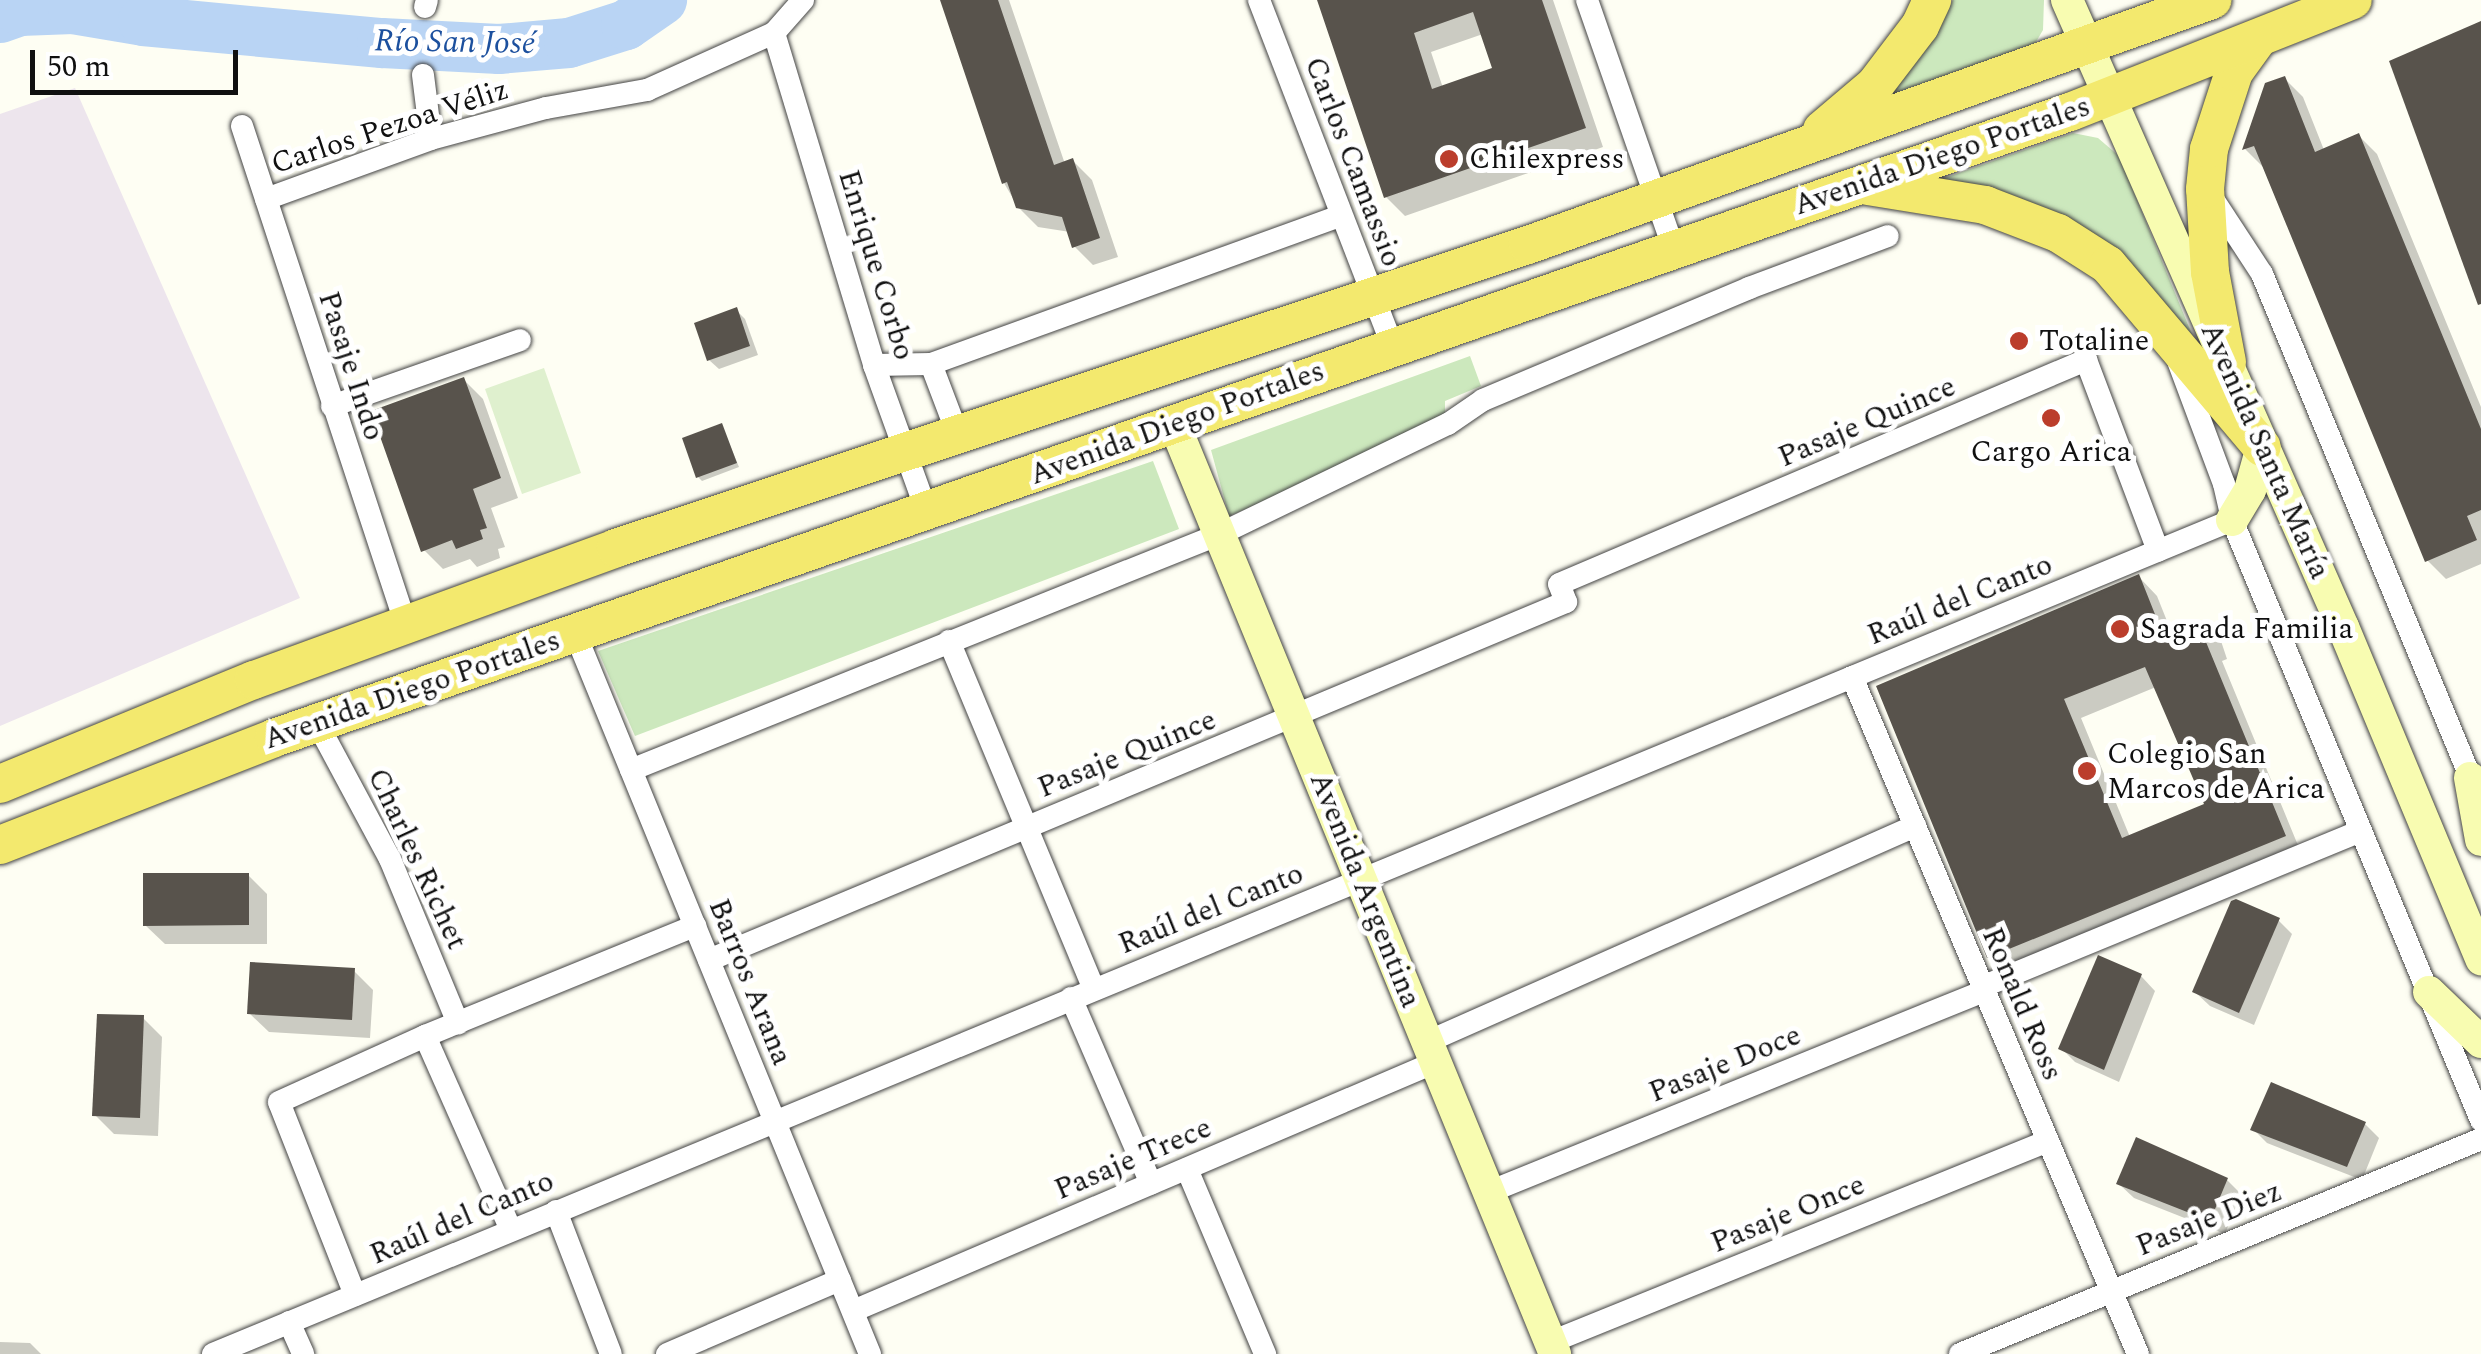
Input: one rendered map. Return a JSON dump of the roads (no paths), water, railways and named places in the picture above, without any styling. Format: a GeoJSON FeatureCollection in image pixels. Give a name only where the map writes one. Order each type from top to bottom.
{"type":"FeatureCollection","features":[{"type":"Feature","properties":{"kind":"main road"},"geometry":{"type":"LineString","coordinates":[[1809,143],[1875,85],[1920,26],[1932,0]]}},
{"type":"Feature","properties":{"kind":"main road","name":"Avenida Santa María"},"geometry":{"type":"LineString","coordinates":[[2068,0],[2107,98],[2343,627],[2481,959]]}},
{"type":"Feature","properties":{"kind":"main road","name":"Avenida Diego Portales"},"geometry":{"type":"LineString","coordinates":[[0,784],[254,680],[616,548],[1374,297],[2212,0]]}},
{"type":"Feature","properties":{"kind":"main road","name":"Avenida Diego Portales"},"geometry":{"type":"LineString","coordinates":[[0,845],[274,738],[2107,98],[2353,0]]}},
{"type":"Feature","properties":{"kind":"main road"},"geometry":{"type":"LineString","coordinates":[[2227,362],[2215,316],[2206,189],[2208,149],[2234,72],[2258,40]]}},
{"type":"Feature","properties":{"kind":"main road"},"geometry":{"type":"LineString","coordinates":[[1860,185],[1985,205],[2058,233],[2108,265],[2262,447],[2250,490],[2232,520]]}},
{"type":"Feature","properties":{"kind":"main road","name":"Avenida Argentina"},"geometry":{"type":"LineString","coordinates":[[1175,426],[1553,1348]]}},
{"type":"Feature","properties":{"kind":"main road"},"geometry":{"type":"LineString","coordinates":[[805,554],[820,480]]}},
{"type":"Feature","properties":{"kind":"main road"},"geometry":{"type":"LineString","coordinates":[[254,680],[274,738]]}},
{"type":"Feature","properties":{"kind":"main road"},"geometry":{"type":"LineString","coordinates":[[2476,791],[2481,840]]}},
{"type":"Feature","properties":{"kind":"main road"},"geometry":{"type":"LineString","coordinates":[[2429,992],[2481,1042]]}},
{"type":"Feature","properties":{"kind":"street","name":"Carlos Pezoa Véliz"},"geometry":{"type":"LineString","coordinates":[[266,199],[431,138],[546,108],[647,90],[774,33],[803,0]]}},
{"type":"Feature","properties":{"kind":"street","name":"Carlos Camassio"},"geometry":{"type":"LineString","coordinates":[[1259,0],[1339,216],[1392,345]]}},
{"type":"Feature","properties":{"kind":"street"},"geometry":{"type":"LineString","coordinates":[[1587,0],[1674,250]]}},
{"type":"Feature","properties":{"kind":"street","name":"Enrique Corbo"},"geometry":{"type":"LineString","coordinates":[[774,33],[874,365],[927,512]]}},
{"type":"Feature","properties":{"kind":"street"},"geometry":{"type":"LineString","coordinates":[[423,75],[431,138]]}},
{"type":"Feature","properties":{"kind":"street","name":"Pasaje Indo"},"geometry":{"type":"LineString","coordinates":[[242,126],[406,624]]}},
{"type":"Feature","properties":{"kind":"street","name":"Avenida Santa María"},"geometry":{"type":"LineString","coordinates":[[2206,189],[2262,274],[2476,791]]}},
{"type":"Feature","properties":{"kind":"street"},"geometry":{"type":"LineString","coordinates":[[874,365],[931,364],[1339,216]]}},
{"type":"Feature","properties":{"kind":"street","name":"Avenida Diego Portales"},"geometry":{"type":"LineString","coordinates":[[631,770],[1220,534],[1448,424],[1483,400],[1749,288],[1888,236]]}},
{"type":"Feature","properties":{"kind":"street","name":"Avenida Santa María"},"geometry":{"type":"LineString","coordinates":[[2166,330],[2224,484],[2232,520],[2358,832],[2481,1120]]}},
{"type":"Feature","properties":{"kind":"street"},"geometry":{"type":"LineString","coordinates":[[332,406],[520,340]]}},
{"type":"Feature","properties":{"kind":"street","name":"Pasaje Quince"},"geometry":{"type":"LineString","coordinates":[[709,960],[1294,718],[1563,593],[2086,360],[2158,551]]}},
{"type":"Feature","properties":{"kind":"street"},"geometry":{"type":"LineString","coordinates":[[931,364],[958,435]]}},
{"type":"Feature","properties":{"kind":"street","name":"Raúl del Canto"},"geometry":{"type":"LineString","coordinates":[[212,1354],[2232,520]]}},
{"type":"Feature","properties":{"kind":"street","name":"Barros Arana"},"geometry":{"type":"LineString","coordinates":[[575,633],[870,1354]]}},
{"type":"Feature","properties":{"kind":"street"},"geometry":{"type":"LineString","coordinates":[[949,641],[1094,989]]}},
{"type":"Feature","properties":{"kind":"street","name":"Ronald Ross"},"geometry":{"type":"LineString","coordinates":[[1852,677],[2138,1354]]}},
{"type":"Feature","properties":{"kind":"street","name":"Charles Richet"},"geometry":{"type":"LineString","coordinates":[[317,723],[390,859],[458,1023]]}},
{"type":"Feature","properties":{"kind":"street","name":"Pasaje Trece"},"geometry":{"type":"LineString","coordinates":[[852,1311],[1187,1169],[1915,826]]}},
{"type":"Feature","properties":{"kind":"street","name":"Pasaje Doce"},"geometry":{"type":"LineString","coordinates":[[1489,1192],[2358,832]]}},
{"type":"Feature","properties":{"kind":"street"},"geometry":{"type":"LineString","coordinates":[[355,1294],[279,1102],[425,1036],[695,926]]}},
{"type":"Feature","properties":{"kind":"street"},"geometry":{"type":"LineString","coordinates":[[1072,998],[1151,1184]]}},
{"type":"Feature","properties":{"kind":"street"},"geometry":{"type":"LineString","coordinates":[[425,1036],[511,1230]]}},
{"type":"Feature","properties":{"kind":"street","name":"Pasaje Diez"},"geometry":{"type":"LineString","coordinates":[[1960,1354],[2481,1139]]}},
{"type":"Feature","properties":{"kind":"street","name":"Pasaje Once"},"geometry":{"type":"LineString","coordinates":[[1553,1348],[2048,1141]]}},
{"type":"Feature","properties":{"kind":"street"},"geometry":{"type":"LineString","coordinates":[[1187,1169],[1265,1354]]}},
{"type":"Feature","properties":{"kind":"street"},"geometry":{"type":"LineString","coordinates":[[556,1211],[610,1354]]}},
{"type":"Feature","properties":{"kind":"street"},"geometry":{"type":"LineString","coordinates":[[666,1354],[840,1280]]}},
{"type":"Feature","properties":{"kind":"street"},"geometry":{"type":"LineString","coordinates":[[289,1322],[303,1354]]}},
{"type":"Feature","properties":{"kind":"waterway","name":"Río San José"},"geometry":{"type":"LineString","coordinates":[[0,18],[20,11],[73,9],[143,21],[382,43],[499,49],[569,43],[626,25],[662,0]]}},
{"type":"Feature","properties":{"kind":"place","name":"Chilexpress"},"geometry":{"type":"Point","coordinates":[1449,159]}},
{"type":"Feature","properties":{"kind":"place","name":"Totaline"},"geometry":{"type":"Point","coordinates":[2019,341]}},
{"type":"Feature","properties":{"kind":"place","name":"Cargo Arica"},"geometry":{"type":"Point","coordinates":[2051,418]}},
{"type":"Feature","properties":{"kind":"place","name":"Sagrada Familia"},"geometry":{"type":"Point","coordinates":[2120,629]}},
{"type":"Feature","properties":{"kind":"place","name":"Colegio San Marcos de Arica"},"geometry":{"type":"Point","coordinates":[2087,771]}}]}
